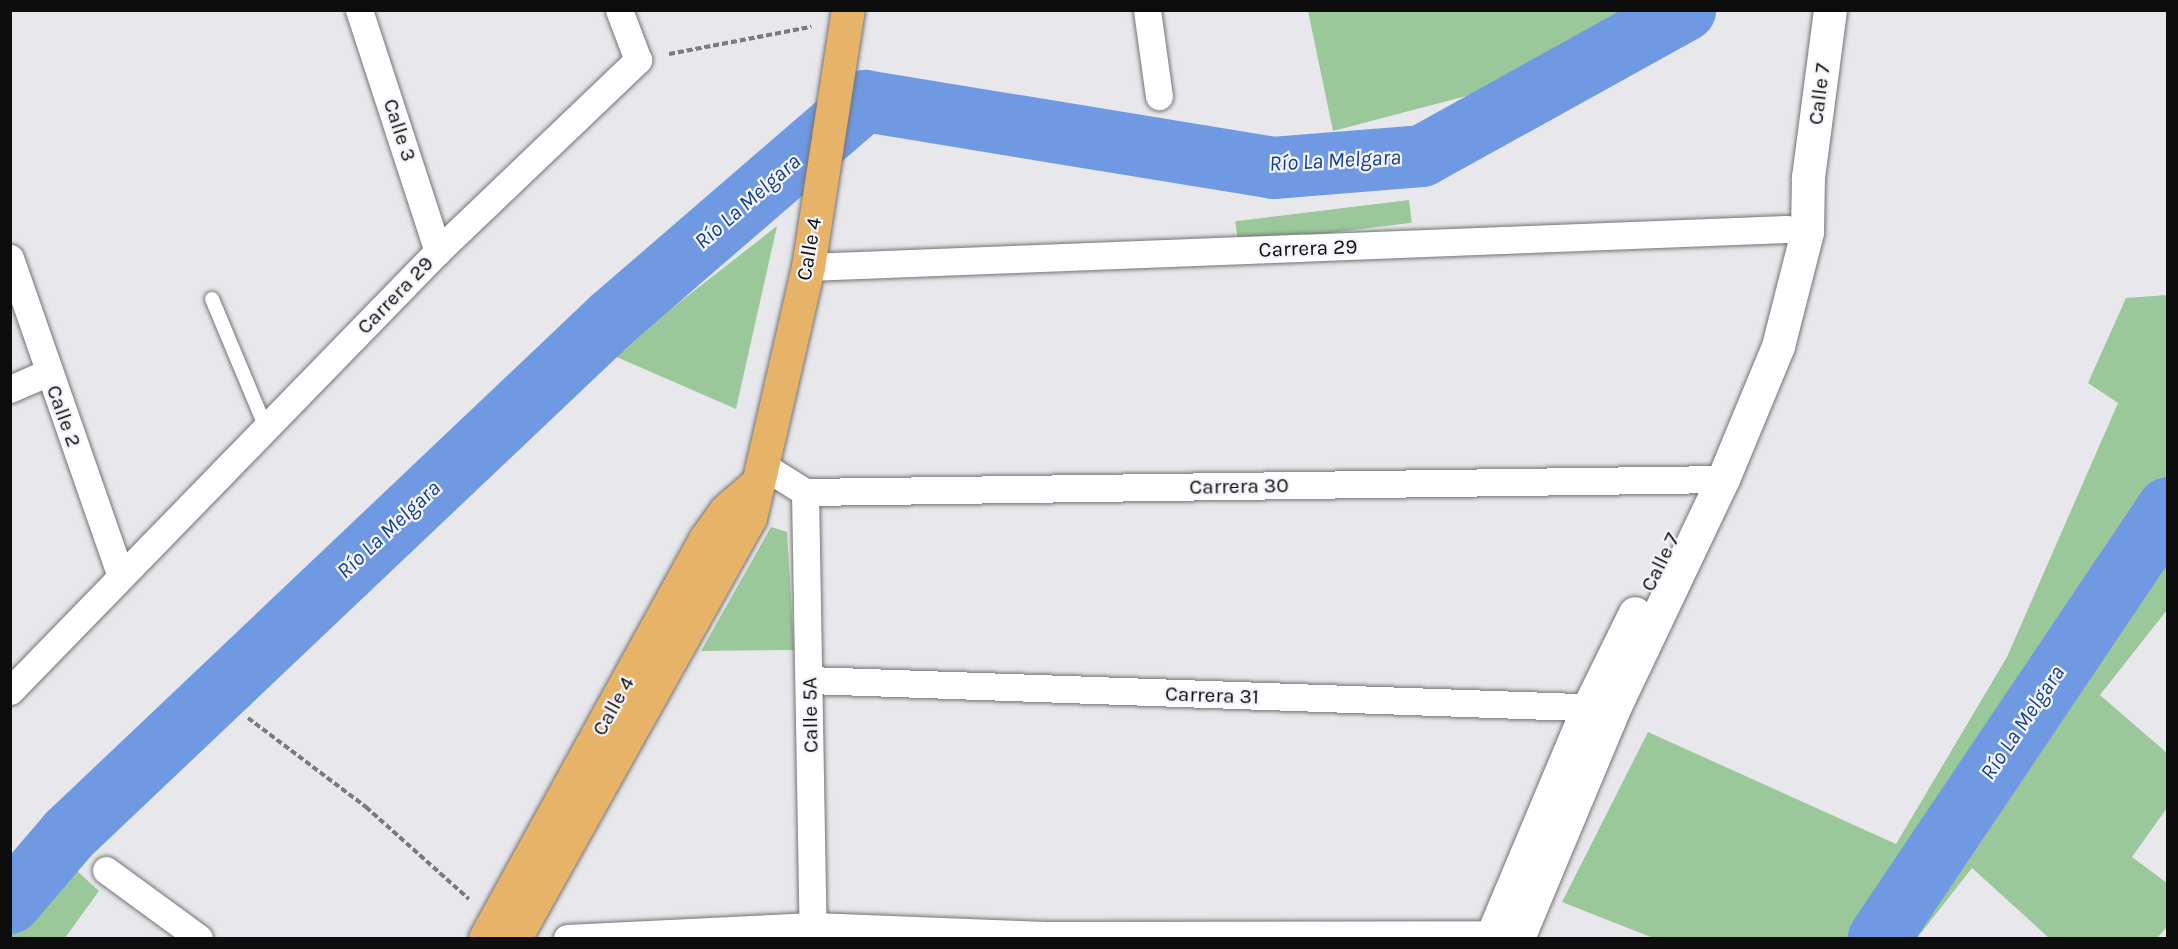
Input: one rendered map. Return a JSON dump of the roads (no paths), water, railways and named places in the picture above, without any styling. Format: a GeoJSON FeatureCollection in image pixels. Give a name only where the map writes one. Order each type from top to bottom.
{"type":"FeatureCollection","features":[{"type":"Feature","properties":{"kind":"main road","name":"Calle 4"},"geometry":{"type":"LineString","coordinates":[[501,934],[734,550],[750,518],[808,267],[848,15]]}},
{"type":"Feature","properties":{"kind":"street","name":"Calle 3"},"geometry":{"type":"LineString","coordinates":[[359,10],[438,251]]}},
{"type":"Feature","properties":{"kind":"street","name":"Carrera 29"},"geometry":{"type":"LineString","coordinates":[[10,691],[120,573],[266,428],[438,251],[638,60],[619,10]]}},
{"type":"Feature","properties":{"kind":"street"},"geometry":{"type":"LineString","coordinates":[[1147,10],[1159,96]]}},
{"type":"Feature","properties":{"kind":"street","name":"Calle 7"},"geometry":{"type":"LineString","coordinates":[[1505,936],[1601,708],[1778,346],[1808,177],[1830,10]]}},
{"type":"Feature","properties":{"kind":"street","name":"Carrera 29"},"geometry":{"type":"LineString","coordinates":[[808,267],[1797,231]]}},
{"type":"Feature","properties":{"kind":"street","name":"Calle 2"},"geometry":{"type":"LineString","coordinates":[[10,258],[120,573]]}},
{"type":"Feature","properties":{"kind":"street"},"geometry":{"type":"LineString","coordinates":[[10,389],[49,372]]}},
{"type":"Feature","properties":{"kind":"street"},"geometry":{"type":"LineString","coordinates":[[759,475],[805,492]]}},
{"type":"Feature","properties":{"kind":"street","name":"Carrera 30"},"geometry":{"type":"LineString","coordinates":[[805,492],[1712,480]]}},
{"type":"Feature","properties":{"kind":"street","name":"Calle 5A"},"geometry":{"type":"LineString","coordinates":[[805,492],[813,932]]}},
{"type":"Feature","properties":{"kind":"street","name":"Carrera 31"},"geometry":{"type":"LineString","coordinates":[[809,680],[1601,708]]}},
{"type":"Feature","properties":{"kind":"street"},"geometry":{"type":"LineString","coordinates":[[106,870],[199,939]]}},
{"type":"Feature","properties":{"kind":"street"},"geometry":{"type":"LineString","coordinates":[[567,939],[813,932],[1051,937],[1505,936]]}},
{"type":"Feature","properties":{"kind":"lane"},"geometry":{"type":"LineString","coordinates":[[212,298],[266,428]]}},
{"type":"Feature","properties":{"kind":"waterway","name":"Río La Melgara"},"geometry":{"type":"LineString","coordinates":[[10,903],[69,834],[612,319],[865,101],[1273,168],[1422,156],[1685,10]]}},
{"type":"Feature","properties":{"kind":"waterway","name":"Río La Melgara"},"geometry":{"type":"LineString","coordinates":[[1879,938],[2168,508]]}}]}
